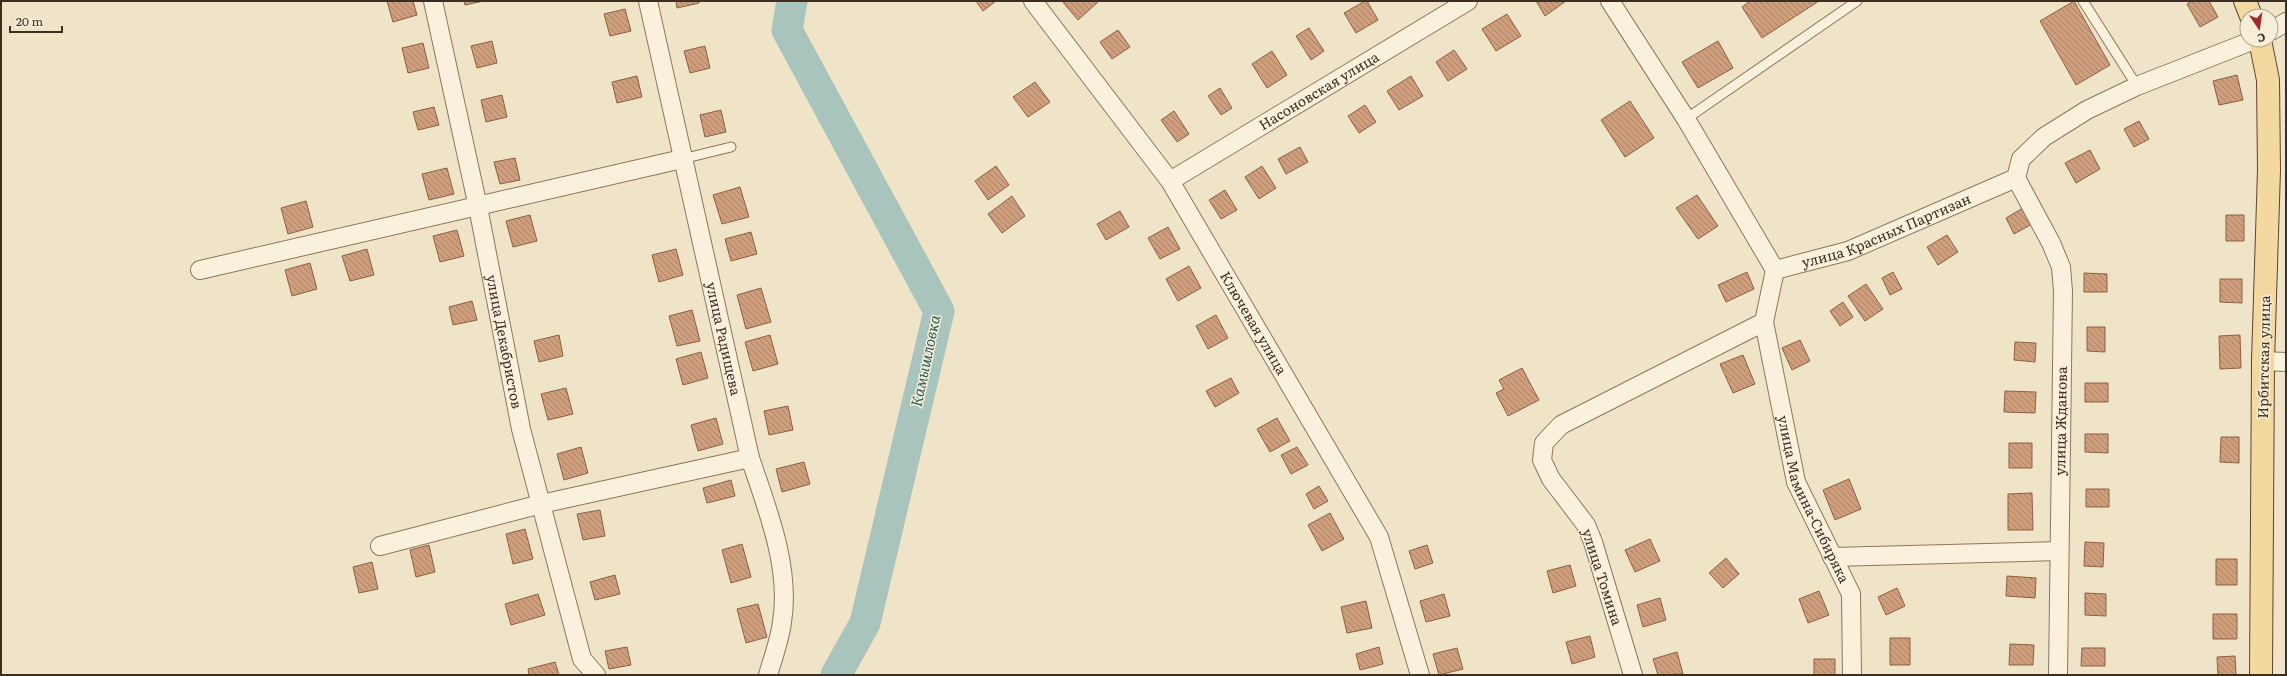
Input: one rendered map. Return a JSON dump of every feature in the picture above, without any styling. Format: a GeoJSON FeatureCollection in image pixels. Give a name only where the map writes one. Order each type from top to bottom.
{"type":"FeatureCollection","features":[{"type":"Feature","properties":{"kind":"main road","name":"Ирбитская улица"},"geometry":{"type":"LineString","coordinates":[[2261,675],[2263,361],[2269,170],[2268,80],[2262,48]]}},
{"type":"Feature","properties":{"kind":"street","name":"улица Декабристов"},"geometry":{"type":"LineString","coordinates":[[433,1],[478,207],[521,429],[582,659],[596,675]]}},
{"type":"Feature","properties":{"kind":"street","name":"улица Радищева"},"geometry":{"type":"LineString","coordinates":[[648,1],[682,159],[750,458],[774,529],[783,585],[782,621],[768,675]]}},
{"type":"Feature","properties":{"kind":"street","name":"Ключевая улица"},"geometry":{"type":"LineString","coordinates":[[1033,1],[1170,181],[1379,537],[1420,675]]}},
{"type":"Feature","properties":{"kind":"street","name":"Насоновская улица"},"geometry":{"type":"LineString","coordinates":[[1170,181],[1468,1]]}},
{"type":"Feature","properties":{"kind":"street"},"geometry":{"type":"LineString","coordinates":[[1610,1],[1686,119],[1775,270],[1764,322]]}},
{"type":"Feature","properties":{"kind":"street"},"geometry":{"type":"LineString","coordinates":[[2016,178],[2022,159],[2044,137],[2087,110],[2137,86],[2239,46]]}},
{"type":"Feature","properties":{"kind":"street"},"geometry":{"type":"LineString","coordinates":[[200,270],[682,159]]}},
{"type":"Feature","properties":{"kind":"street","name":"улица Красных Партизан"},"geometry":{"type":"LineString","coordinates":[[1775,270],[1848,251],[2016,178]]}},
{"type":"Feature","properties":{"kind":"street","name":"улица Жданова"},"geometry":{"type":"LineString","coordinates":[[2016,178],[2051,243],[2061,267],[2063,291],[2058,675]]}},
{"type":"Feature","properties":{"kind":"street","name":"улица Томина"},"geometry":{"type":"LineString","coordinates":[[1633,675],[1593,542],[1586,525],[1551,479],[1542,460],[1544,443],[1561,425],[1764,322]]}},
{"type":"Feature","properties":{"kind":"street","name":"улица Мамина-Сибиряка"},"geometry":{"type":"LineString","coordinates":[[1764,322],[1796,482],[1851,594],[1852,675]]}},
{"type":"Feature","properties":{"kind":"street"},"geometry":{"type":"LineString","coordinates":[[2263,361],[2286,362]]}},
{"type":"Feature","properties":{"kind":"street"},"geometry":{"type":"LineString","coordinates":[[380,546],[541,504],[750,458]]}},
{"type":"Feature","properties":{"kind":"street"},"geometry":{"type":"LineString","coordinates":[[1832,557],[2059,551]]}},
{"type":"Feature","properties":{"kind":"lane"},"geometry":{"type":"LineString","coordinates":[[1686,119],[1857,1]]}},
{"type":"Feature","properties":{"kind":"lane"},"geometry":{"type":"LineString","coordinates":[[2083,1],[2137,86]]}},
{"type":"Feature","properties":{"kind":"lane"},"geometry":{"type":"LineString","coordinates":[[682,159],[731,147]]}},
{"type":"Feature","properties":{"kind":"building"},"geometry":{"type":"Polygon","coordinates":[[[387,1],[413,1],[417,15],[393,22],[387,1]]]}},
{"type":"Feature","properties":{"kind":"building"},"geometry":{"type":"Polygon","coordinates":[[[464,1],[484,1],[465,5],[464,1]]]}},
{"type":"Feature","properties":{"kind":"building"},"geometry":{"type":"Polygon","coordinates":[[[676,1],[699,1],[699,3],[677,8],[676,1]]]}},
{"type":"Feature","properties":{"kind":"building"},"geometry":{"type":"Polygon","coordinates":[[[976,1],[996,1],[983,11],[976,1]]]}},
{"type":"Feature","properties":{"kind":"building"},"geometry":{"type":"Polygon","coordinates":[[[1062,1],[1097,1],[1098,2],[1078,20],[1062,1]]]}},
{"type":"Feature","properties":{"kind":"building"},"geometry":{"type":"Polygon","coordinates":[[[1367,1],[1378,20],[1356,33],[1344,13],[1367,1]]]}},
{"type":"Feature","properties":{"kind":"building"},"geometry":{"type":"Polygon","coordinates":[[[1536,1],[1566,1],[1545,16],[1536,1]]]}},
{"type":"Feature","properties":{"kind":"building"},"geometry":{"type":"Polygon","coordinates":[[[1750,1],[1819,1],[1762,38],[1742,7],[1750,1]]]}},
{"type":"Feature","properties":{"kind":"building"},"geometry":{"type":"Polygon","coordinates":[[[2074,1],[2110,65],[2076,85],[2040,21],[2074,1]]]}},
{"type":"Feature","properties":{"kind":"building"},"geometry":{"type":"Polygon","coordinates":[[[2192,1],[2209,1],[2218,17],[2200,27],[2187,4],[2192,1]]]}},
{"type":"Feature","properties":{"kind":"building"},"geometry":{"type":"Polygon","coordinates":[[[625,9],[631,31],[610,36],[604,14],[625,9]]]}},
{"type":"Feature","properties":{"kind":"building"},"geometry":{"type":"Polygon","coordinates":[[[1507,14],[1521,36],[1496,51],[1482,29],[1507,14]]]}},
{"type":"Feature","properties":{"kind":"building"},"geometry":{"type":"Polygon","coordinates":[[[1309,28],[1324,51],[1311,60],[1296,36],[1309,28]]]}},
{"type":"Feature","properties":{"kind":"building"},"geometry":{"type":"Polygon","coordinates":[[[1118,30],[1130,47],[1112,59],[1100,42],[1118,30]]]}},
{"type":"Feature","properties":{"kind":"building"},"geometry":{"type":"Polygon","coordinates":[[[492,41],[497,63],[477,68],[471,46],[492,41]]]}},
{"type":"Feature","properties":{"kind":"building"},"geometry":{"type":"Polygon","coordinates":[[[1718,41],[1733,68],[1698,88],[1682,62],[1718,41]]]}},
{"type":"Feature","properties":{"kind":"building"},"geometry":{"type":"Polygon","coordinates":[[[423,43],[429,68],[408,73],[402,48],[423,43]]]}},
{"type":"Feature","properties":{"kind":"building"},"geometry":{"type":"Polygon","coordinates":[[[705,46],[710,68],[690,73],[684,51],[705,46]]]}},
{"type":"Feature","properties":{"kind":"building"},"geometry":{"type":"Polygon","coordinates":[[[1454,50],[1467,69],[1448,81],[1436,62],[1454,50]]]}},
{"type":"Feature","properties":{"kind":"building"},"geometry":{"type":"Polygon","coordinates":[[[1272,51],[1287,75],[1267,88],[1252,64],[1272,51]]]}},
{"type":"Feature","properties":{"kind":"building"},"geometry":{"type":"Polygon","coordinates":[[[2237,75],[2243,100],[2219,105],[2213,81],[2237,75]]]}},
{"type":"Feature","properties":{"kind":"building"},"geometry":{"type":"Polygon","coordinates":[[[637,76],[642,97],[617,103],[612,82],[637,76]]]}},
{"type":"Feature","properties":{"kind":"building"},"geometry":{"type":"Polygon","coordinates":[[[1411,76],[1423,96],[1399,110],[1387,91],[1411,76]]]}},
{"type":"Feature","properties":{"kind":"building"},"geometry":{"type":"Polygon","coordinates":[[[1035,82],[1050,102],[1028,117],[1013,97],[1035,82]]]}},
{"type":"Feature","properties":{"kind":"building"},"geometry":{"type":"Polygon","coordinates":[[[1220,88],[1232,108],[1221,115],[1208,96],[1220,88]]]}},
{"type":"Feature","properties":{"kind":"building"},"geometry":{"type":"Polygon","coordinates":[[[502,95],[507,117],[486,122],[481,100],[502,95]]]}},
{"type":"Feature","properties":{"kind":"building"},"geometry":{"type":"Polygon","coordinates":[[[1630,101],[1654,138],[1625,157],[1601,120],[1630,101]]]}},
{"type":"Feature","properties":{"kind":"building"},"geometry":{"type":"Polygon","coordinates":[[[1365,105],[1376,122],[1359,133],[1348,116],[1365,105]]]}},
{"type":"Feature","properties":{"kind":"building"},"geometry":{"type":"Polygon","coordinates":[[[434,107],[439,125],[418,130],[413,112],[434,107]]]}},
{"type":"Feature","properties":{"kind":"building"},"geometry":{"type":"Polygon","coordinates":[[[721,110],[726,132],[705,137],[700,115],[721,110]]]}},
{"type":"Feature","properties":{"kind":"building"},"geometry":{"type":"Polygon","coordinates":[[[1174,111],[1189,134],[1177,142],[1161,120],[1174,111]]]}},
{"type":"Feature","properties":{"kind":"building"},"geometry":{"type":"Polygon","coordinates":[[[2139,121],[2149,139],[2134,147],[2124,129],[2139,121]]]}},
{"type":"Feature","properties":{"kind":"building"},"geometry":{"type":"Polygon","coordinates":[[[1300,147],[1308,162],[1286,174],[1278,159],[1300,147]]]}},
{"type":"Feature","properties":{"kind":"building"},"geometry":{"type":"Polygon","coordinates":[[[2090,150],[2100,169],[2076,183],[2065,163],[2090,150]]]}},
{"type":"Feature","properties":{"kind":"building"},"geometry":{"type":"Polygon","coordinates":[[[515,158],[520,180],[500,184],[494,162],[515,158]]]}},
{"type":"Feature","properties":{"kind":"building"},"geometry":{"type":"Polygon","coordinates":[[[996,166],[1009,185],[988,200],[975,181],[996,166]]]}},
{"type":"Feature","properties":{"kind":"building"},"geometry":{"type":"Polygon","coordinates":[[[1262,166],[1276,188],[1259,199],[1245,177],[1262,166]]]}},
{"type":"Feature","properties":{"kind":"building"},"geometry":{"type":"Polygon","coordinates":[[[447,168],[454,194],[429,200],[422,174],[447,168]]]}},
{"type":"Feature","properties":{"kind":"building"},"geometry":{"type":"Polygon","coordinates":[[[740,187],[749,217],[722,224],[713,195],[740,187]]]}},
{"type":"Feature","properties":{"kind":"building"},"geometry":{"type":"Polygon","coordinates":[[[1225,190],[1237,210],[1221,219],[1209,200],[1225,190]]]}},
{"type":"Feature","properties":{"kind":"building"},"geometry":{"type":"Polygon","coordinates":[[[1697,195],[1718,226],[1698,239],[1676,208],[1697,195]]]}},
{"type":"Feature","properties":{"kind":"building"},"geometry":{"type":"Polygon","coordinates":[[[1012,196],[1025,216],[1002,233],[988,214],[1012,196]]]}},
{"type":"Feature","properties":{"kind":"building"},"geometry":{"type":"Polygon","coordinates":[[[306,201],[313,227],[288,234],[281,208],[306,201]]]}},
{"type":"Feature","properties":{"kind":"building"},"geometry":{"type":"Polygon","coordinates":[[[2023,208],[2032,224],[2014,234],[2006,218],[2023,208]]]}},
{"type":"Feature","properties":{"kind":"building"},"geometry":{"type":"Polygon","coordinates":[[[1120,211],[1129,227],[1106,240],[1097,224],[1120,211]]]}},
{"type":"Feature","properties":{"kind":"building"},"geometry":{"type":"Polygon","coordinates":[[[530,215],[537,241],[513,247],[506,221],[530,215]]]}},
{"type":"Feature","properties":{"kind":"building"},"geometry":{"type":"Polygon","coordinates":[[[2226,215],[2244,215],[2244,241],[2226,241],[2226,215]]]}},
{"type":"Feature","properties":{"kind":"building"},"geometry":{"type":"Polygon","coordinates":[[[1168,227],[1180,249],[1160,259],[1148,238],[1168,227]]]}},
{"type":"Feature","properties":{"kind":"building"},"geometry":{"type":"Polygon","coordinates":[[[457,230],[464,256],[440,262],[433,236],[457,230]]]}},
{"type":"Feature","properties":{"kind":"building"},"geometry":{"type":"Polygon","coordinates":[[[751,232],[757,254],[731,261],[725,239],[751,232]]]}},
{"type":"Feature","properties":{"kind":"building"},"geometry":{"type":"Polygon","coordinates":[[[1947,235],[1958,252],[1938,265],[1927,247],[1947,235]]]}},
{"type":"Feature","properties":{"kind":"building"},"geometry":{"type":"Polygon","coordinates":[[[367,249],[374,275],[350,281],[342,256],[367,249]]]}},
{"type":"Feature","properties":{"kind":"building"},"geometry":{"type":"Polygon","coordinates":[[[676,249],[683,275],[659,282],[652,255],[676,249]]]}},
{"type":"Feature","properties":{"kind":"building"},"geometry":{"type":"Polygon","coordinates":[[[310,263],[317,289],[292,296],[285,270],[310,263]]]}},
{"type":"Feature","properties":{"kind":"building"},"geometry":{"type":"Polygon","coordinates":[[[1189,266],[1201,288],[1178,301],[1166,279],[1189,266]]]}},
{"type":"Feature","properties":{"kind":"building"},"geometry":{"type":"Polygon","coordinates":[[[1747,272],[1754,289],[1726,302],[1718,285],[1747,272]]]}},
{"type":"Feature","properties":{"kind":"building"},"geometry":{"type":"Polygon","coordinates":[[[1893,272],[1902,289],[1890,295],[1882,278],[1893,272]]]}},
{"type":"Feature","properties":{"kind":"building"},"geometry":{"type":"Polygon","coordinates":[[[2084,273],[2107,274],[2107,292],[2084,292],[2084,273]]]}},
{"type":"Feature","properties":{"kind":"building"},"geometry":{"type":"Polygon","coordinates":[[[2220,279],[2242,279],[2242,303],[2220,302],[2220,279]]]}},
{"type":"Feature","properties":{"kind":"building"},"geometry":{"type":"Polygon","coordinates":[[[1866,284],[1883,309],[1865,321],[1848,296],[1866,284]]]}},
{"type":"Feature","properties":{"kind":"building"},"geometry":{"type":"Polygon","coordinates":[[[761,288],[771,322],[746,329],[737,295],[761,288]]]}},
{"type":"Feature","properties":{"kind":"building"},"geometry":{"type":"Polygon","coordinates":[[[472,301],[477,320],[453,325],[449,307],[472,301]]]}},
{"type":"Feature","properties":{"kind":"building"},"geometry":{"type":"Polygon","coordinates":[[[1843,302],[1853,317],[1840,326],[1830,311],[1843,302]]]}},
{"type":"Feature","properties":{"kind":"building"},"geometry":{"type":"Polygon","coordinates":[[[692,310],[700,341],[677,346],[669,316],[692,310]]]}},
{"type":"Feature","properties":{"kind":"building"},"geometry":{"type":"Polygon","coordinates":[[[1216,315],[1228,338],[1208,349],[1196,326],[1216,315]]]}},
{"type":"Feature","properties":{"kind":"building"},"geometry":{"type":"Polygon","coordinates":[[[2087,327],[2105,327],[2105,352],[2087,351],[2087,327]]]}},
{"type":"Feature","properties":{"kind":"building"},"geometry":{"type":"Polygon","coordinates":[[[559,335],[563,356],[539,362],[534,341],[559,335]]]}},
{"type":"Feature","properties":{"kind":"building"},"geometry":{"type":"Polygon","coordinates":[[[770,335],[778,364],[753,371],[745,342],[770,335]]]}},
{"type":"Feature","properties":{"kind":"building"},"geometry":{"type":"Polygon","coordinates":[[[2240,335],[2241,368],[2220,369],[2219,336],[2240,335]]]}},
{"type":"Feature","properties":{"kind":"building"},"geometry":{"type":"Polygon","coordinates":[[[1800,340],[1810,361],[1792,370],[1782,348],[1800,340]]]}},
{"type":"Feature","properties":{"kind":"building"},"geometry":{"type":"Polygon","coordinates":[[[2015,342],[2036,343],[2035,362],[2014,360],[2015,342]]]}},
{"type":"Feature","properties":{"kind":"building"},"geometry":{"type":"Polygon","coordinates":[[[701,352],[708,378],[683,385],[676,359],[701,352]]]}},
{"type":"Feature","properties":{"kind":"building"},"geometry":{"type":"Polygon","coordinates":[[[1743,355],[1755,384],[1733,393],[1720,364],[1743,355]]]}},
{"type":"Feature","properties":{"kind":"building"},"geometry":{"type":"Polygon","coordinates":[[[1522,368],[1539,400],[1508,416],[1496,393],[1504,389],[1499,380],[1522,368]]]}},
{"type":"Feature","properties":{"kind":"building"},"geometry":{"type":"Polygon","coordinates":[[[1231,378],[1239,393],[1215,407],[1206,391],[1231,378]]]}},
{"type":"Feature","properties":{"kind":"building"},"geometry":{"type":"Polygon","coordinates":[[[2085,383],[2108,383],[2108,402],[2085,402],[2085,383]]]}},
{"type":"Feature","properties":{"kind":"building"},"geometry":{"type":"Polygon","coordinates":[[[566,388],[573,414],[548,420],[541,394],[566,388]]]}},
{"type":"Feature","properties":{"kind":"building"},"geometry":{"type":"Polygon","coordinates":[[[2005,391],[2036,392],[2035,413],[2004,412],[2005,391]]]}},
{"type":"Feature","properties":{"kind":"building"},"geometry":{"type":"Polygon","coordinates":[[[788,406],[793,430],[769,435],[764,411],[788,406]]]}},
{"type":"Feature","properties":{"kind":"building"},"geometry":{"type":"Polygon","coordinates":[[[716,418],[723,444],[698,451],[691,425],[716,418]]]}},
{"type":"Feature","properties":{"kind":"building"},"geometry":{"type":"Polygon","coordinates":[[[1277,418],[1290,441],[1270,452],[1257,429],[1277,418]]]}},
{"type":"Feature","properties":{"kind":"building"},"geometry":{"type":"Polygon","coordinates":[[[2085,434],[2108,434],[2108,453],[2085,452],[2085,434]]]}},
{"type":"Feature","properties":{"kind":"building"},"geometry":{"type":"Polygon","coordinates":[[[2221,437],[2239,437],[2239,463],[2220,462],[2221,437]]]}},
{"type":"Feature","properties":{"kind":"building"},"geometry":{"type":"Polygon","coordinates":[[[2009,443],[2032,443],[2032,468],[2009,468],[2009,443]]]}},
{"type":"Feature","properties":{"kind":"building"},"geometry":{"type":"Polygon","coordinates":[[[581,447],[588,473],[564,480],[557,454],[581,447]]]}},
{"type":"Feature","properties":{"kind":"building"},"geometry":{"type":"Polygon","coordinates":[[[1297,447],[1308,465],[1291,474],[1281,455],[1297,447]]]}},
{"type":"Feature","properties":{"kind":"building"},"geometry":{"type":"Polygon","coordinates":[[[804,462],[810,484],[782,492],[776,469],[804,462]]]}},
{"type":"Feature","properties":{"kind":"building"},"geometry":{"type":"Polygon","coordinates":[[[1849,479],[1861,509],[1835,520],[1823,490],[1849,479]]]}},
{"type":"Feature","properties":{"kind":"building"},"geometry":{"type":"Polygon","coordinates":[[[731,480],[735,496],[707,503],[703,488],[731,480]]]}},
{"type":"Feature","properties":{"kind":"building"},"geometry":{"type":"Polygon","coordinates":[[[1319,486],[1328,501],[1314,509],[1306,494],[1319,486]]]}},
{"type":"Feature","properties":{"kind":"building"},"geometry":{"type":"Polygon","coordinates":[[[2086,489],[2109,489],[2109,507],[2086,507],[2086,489]]]}},
{"type":"Feature","properties":{"kind":"building"},"geometry":{"type":"Polygon","coordinates":[[[2032,493],[2033,530],[2008,530],[2008,494],[2032,493]]]}},
{"type":"Feature","properties":{"kind":"building"},"geometry":{"type":"Polygon","coordinates":[[[600,510],[605,536],[583,540],[577,514],[600,510]]]}},
{"type":"Feature","properties":{"kind":"building"},"geometry":{"type":"Polygon","coordinates":[[[1330,513],[1344,539],[1322,551],[1308,525],[1330,513]]]}},
{"type":"Feature","properties":{"kind":"building"},"geometry":{"type":"Polygon","coordinates":[[[525,529],[533,559],[513,564],[506,534],[525,529]]]}},
{"type":"Feature","properties":{"kind":"building"},"geometry":{"type":"Polygon","coordinates":[[[1650,539],[1660,561],[1635,572],[1625,550],[1650,539]]]}},
{"type":"Feature","properties":{"kind":"building"},"geometry":{"type":"Polygon","coordinates":[[[2085,542],[2104,543],[2103,567],[2084,566],[2085,542]]]}},
{"type":"Feature","properties":{"kind":"building"},"geometry":{"type":"Polygon","coordinates":[[[742,544],[751,577],[731,583],[722,550],[742,544]]]}},
{"type":"Feature","properties":{"kind":"building"},"geometry":{"type":"Polygon","coordinates":[[[429,545],[435,572],[416,577],[410,550],[429,545]]]}},
{"type":"Feature","properties":{"kind":"building"},"geometry":{"type":"Polygon","coordinates":[[[1427,545],[1433,563],[1415,569],[1409,551],[1427,545]]]}},
{"type":"Feature","properties":{"kind":"building"},"geometry":{"type":"Polygon","coordinates":[[[1726,558],[1739,574],[1723,588],[1709,573],[1726,558]]]}},
{"type":"Feature","properties":{"kind":"building"},"geometry":{"type":"Polygon","coordinates":[[[2216,559],[2237,559],[2237,585],[2216,585],[2216,559]]]}},
{"type":"Feature","properties":{"kind":"building"},"geometry":{"type":"Polygon","coordinates":[[[372,562],[378,589],[359,593],[353,567],[372,562]]]}},
{"type":"Feature","properties":{"kind":"building"},"geometry":{"type":"Polygon","coordinates":[[[1570,565],[1576,586],[1553,593],[1547,571],[1570,565]]]}},
{"type":"Feature","properties":{"kind":"building"},"geometry":{"type":"Polygon","coordinates":[[[615,575],[620,594],[595,600],[590,582],[615,575]]]}},
{"type":"Feature","properties":{"kind":"building"},"geometry":{"type":"Polygon","coordinates":[[[2007,576],[2036,578],[2035,598],[2006,596],[2007,576]]]}},
{"type":"Feature","properties":{"kind":"building"},"geometry":{"type":"Polygon","coordinates":[[[1897,588],[1905,606],[1886,615],[1878,597],[1897,588]]]}},
{"type":"Feature","properties":{"kind":"building"},"geometry":{"type":"Polygon","coordinates":[[[1819,591],[1829,615],[1808,623],[1799,599],[1819,591]]]}},
{"type":"Feature","properties":{"kind":"building"},"geometry":{"type":"Polygon","coordinates":[[[2085,593],[2106,594],[2106,616],[2085,615],[2085,593]]]}},
{"type":"Feature","properties":{"kind":"building"},"geometry":{"type":"Polygon","coordinates":[[[538,594],[545,615],[511,625],[505,604],[538,594]]]}},
{"type":"Feature","properties":{"kind":"building"},"geometry":{"type":"Polygon","coordinates":[[[1444,594],[1450,616],[1426,622],[1420,601],[1444,594]]]}},
{"type":"Feature","properties":{"kind":"building"},"geometry":{"type":"Polygon","coordinates":[[[1660,598],[1666,620],[1643,627],[1637,605],[1660,598]]]}},
{"type":"Feature","properties":{"kind":"building"},"geometry":{"type":"Polygon","coordinates":[[[1366,601],[1372,628],[1347,633],[1341,607],[1366,601]]]}},
{"type":"Feature","properties":{"kind":"building"},"geometry":{"type":"Polygon","coordinates":[[[758,604],[767,637],[746,643],[737,609],[758,604]]]}},
{"type":"Feature","properties":{"kind":"building"},"geometry":{"type":"Polygon","coordinates":[[[2213,614],[2237,614],[2237,639],[2213,639],[2213,614]]]}},
{"type":"Feature","properties":{"kind":"building"},"geometry":{"type":"Polygon","coordinates":[[[1590,636],[1595,657],[1572,664],[1566,642],[1590,636]]]}},
{"type":"Feature","properties":{"kind":"building"},"geometry":{"type":"Polygon","coordinates":[[[1890,638],[1910,638],[1910,665],[1890,665],[1890,638]]]}},
{"type":"Feature","properties":{"kind":"building"},"geometry":{"type":"Polygon","coordinates":[[[2010,644],[2034,645],[2033,665],[2009,665],[2010,644]]]}},
{"type":"Feature","properties":{"kind":"building"},"geometry":{"type":"Polygon","coordinates":[[[627,647],[631,665],[609,669],[605,651],[627,647]]]}},
{"type":"Feature","properties":{"kind":"building"},"geometry":{"type":"Polygon","coordinates":[[[1379,647],[1383,664],[1360,670],[1356,654],[1379,647]]]}},
{"type":"Feature","properties":{"kind":"building"},"geometry":{"type":"Polygon","coordinates":[[[1457,648],[1463,669],[1439,675],[1433,654],[1457,648]]]}},
{"type":"Feature","properties":{"kind":"building"},"geometry":{"type":"Polygon","coordinates":[[[2082,648],[2105,648],[2105,666],[2081,666],[2082,648]]]}},
{"type":"Feature","properties":{"kind":"building"},"geometry":{"type":"Polygon","coordinates":[[[1677,652],[1683,674],[1658,675],[1653,659],[1677,652]]]}},
{"type":"Feature","properties":{"kind":"building"},"geometry":{"type":"Polygon","coordinates":[[[2235,656],[2236,675],[2218,675],[2217,657],[2235,656]]]}},
{"type":"Feature","properties":{"kind":"building"},"geometry":{"type":"Polygon","coordinates":[[[1814,659],[1835,659],[1835,675],[1814,675],[1814,659]]]}},
{"type":"Feature","properties":{"kind":"building"},"geometry":{"type":"Polygon","coordinates":[[[555,662],[559,675],[529,675],[528,669],[555,662]]]}},
{"type":"Feature","properties":{"kind":"waterway","name":"Камышловка"},"geometry":{"type":"LineString","coordinates":[[792,1],[787,30],[939,311],[865,623],[836,675]]}}]}
